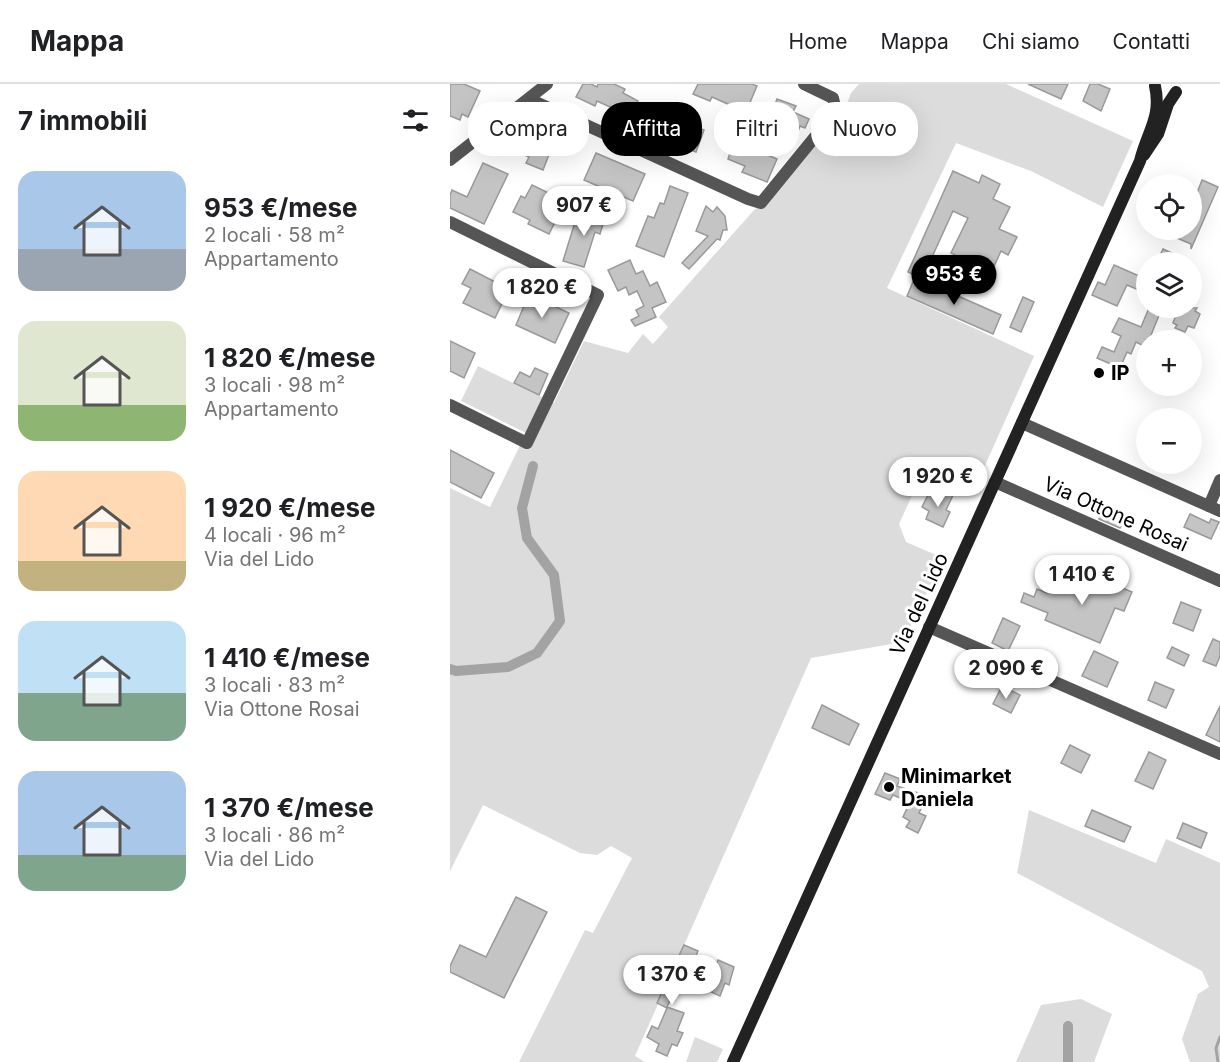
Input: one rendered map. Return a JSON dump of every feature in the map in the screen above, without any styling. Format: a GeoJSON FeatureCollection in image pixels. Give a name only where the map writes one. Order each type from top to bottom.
{"type":"FeatureCollection","features":[{"type":"Feature","properties":{"kind":"main road"},"geometry":{"type":"LineString","coordinates":[[1155,85],[1165,93],[1180,88]]}},
{"type":"Feature","properties":{"kind":"main road","name":"Via del Lido"},"geometry":{"type":"LineString","coordinates":[[1140,161],[1145,140],[1157,113],[1158,100],[1155,85]]}},
{"type":"Feature","properties":{"kind":"main road","name":"Via del Lido"},"geometry":{"type":"LineString","coordinates":[[733,1062],[1140,161],[1158,134],[1168,104],[1180,88]]}},
{"type":"Feature","properties":{"kind":"street"},"geometry":{"type":"LineString","coordinates":[[450,160],[547,84]]}},
{"type":"Feature","properties":{"kind":"street"},"geometry":{"type":"LineString","coordinates":[[528,99],[748,199],[761,202],[836,111],[833,98],[804,84]]}},
{"type":"Feature","properties":{"kind":"street"},"geometry":{"type":"LineString","coordinates":[[450,222],[598,295],[527,443],[450,405]]}},
{"type":"Feature","properties":{"kind":"street"},"geometry":{"type":"LineString","coordinates":[[1022,423],[1214,508],[1220,480]]}},
{"type":"Feature","properties":{"kind":"street","name":"Via Ottone Rosai"},"geometry":{"type":"LineString","coordinates":[[995,482],[1220,581]]}},
{"type":"Feature","properties":{"kind":"street"},"geometry":{"type":"LineString","coordinates":[[929,627],[1220,754]]}},
{"type":"Feature","properties":{"kind":"shaded area"},"geometry":{"type":"Polygon","coordinates":[[[859,84],[1006,84],[1133,141],[1103,207],[1031,171],[956,143],[887,288],[1034,356],[975,488],[925,467],[899,524],[906,542],[943,558],[903,642],[811,658],[635,1056],[645,1062],[519,1062],[585,930],[593,933],[632,858],[611,846],[597,855],[580,853],[483,805],[450,871],[450,488],[490,507],[526,433],[461,401],[478,366],[554,403],[584,341],[628,353],[643,334],[653,344],[668,327],[659,317],[755,209],[768,203],[811,148],[811,156],[918,156],[918,102],[847,102],[859,84]]]}},
{"type":"Feature","properties":{"kind":"shaded area"},"geometry":{"type":"Polygon","coordinates":[[[1029,810],[1156,863],[1166,839],[1220,863],[1220,1062],[1190,1062],[1182,1039],[1198,994],[1209,987],[1202,971],[1017,873],[1029,810]]]}},
{"type":"Feature","properties":{"kind":"shaded area"},"geometry":{"type":"Polygon","coordinates":[[[1081,999],[1112,1014],[1094,1062],[1016,1062],[1041,1005],[1081,999]]]}},
{"type":"Feature","properties":{"kind":"shaded area"},"geometry":{"type":"Polygon","coordinates":[[[695,1037],[723,1049],[717,1062],[686,1062],[695,1037]]]}},
{"type":"Feature","properties":{"kind":"building"},"geometry":{"type":"Polygon","coordinates":[[[450,84],[464,84],[480,91],[475,102],[468,102],[468,117],[462,114],[460,120],[450,116],[450,84]]]}},
{"type":"Feature","properties":{"kind":"building"},"geometry":{"type":"Polygon","coordinates":[[[583,84],[597,87],[598,84],[614,84],[625,89],[623,93],[638,101],[601,103],[597,101],[595,106],[576,97],[583,84]]]}},
{"type":"Feature","properties":{"kind":"building"},"geometry":{"type":"Polygon","coordinates":[[[698,84],[752,84],[757,86],[750,102],[723,102],[712,97],[710,101],[693,94],[698,84]]]}},
{"type":"Feature","properties":{"kind":"building"},"geometry":{"type":"Polygon","coordinates":[[[1028,84],[1068,84],[1061,99],[1028,84]]]}},
{"type":"Feature","properties":{"kind":"building"},"geometry":{"type":"Polygon","coordinates":[[[1090,84],[1098,84],[1110,89],[1101,111],[1083,101],[1090,84]]]}},
{"type":"Feature","properties":{"kind":"building"},"geometry":{"type":"Polygon","coordinates":[[[799,115],[809,119],[805,128],[800,126],[799,129],[799,115]]]}},
{"type":"Feature","properties":{"kind":"building"},"geometry":{"type":"Polygon","coordinates":[[[596,153],[645,174],[633,201],[584,180],[596,153]]]}},
{"type":"Feature","properties":{"kind":"building"},"geometry":{"type":"Polygon","coordinates":[[[527,156],[548,156],[543,170],[526,163],[529,157],[527,156]]]}},
{"type":"Feature","properties":{"kind":"building"},"geometry":{"type":"Polygon","coordinates":[[[729,156],[770,156],[777,159],[767,182],[742,172],[745,166],[728,159],[729,156]]]}},
{"type":"Feature","properties":{"kind":"building"},"geometry":{"type":"Polygon","coordinates":[[[483,163],[508,174],[484,224],[450,208],[452,190],[467,197],[483,163]]]}},
{"type":"Feature","properties":{"kind":"building"},"geometry":{"type":"Polygon","coordinates":[[[953,171],[979,183],[982,175],[1000,184],[993,199],[1010,207],[999,229],[1017,237],[1008,255],[1001,251],[986,284],[952,268],[957,256],[951,253],[968,218],[953,211],[922,279],[908,272],[953,171]]]}},
{"type":"Feature","properties":{"kind":"building"},"geometry":{"type":"Polygon","coordinates":[[[1202,180],[1218,187],[1202,224],[1202,180]]]}},
{"type":"Feature","properties":{"kind":"building"},"geometry":{"type":"Polygon","coordinates":[[[532,185],[557,197],[552,208],[560,212],[549,234],[528,224],[530,220],[513,212],[521,196],[525,198],[532,185]]]}},
{"type":"Feature","properties":{"kind":"building"},"geometry":{"type":"Polygon","coordinates":[[[670,186],[688,193],[664,257],[636,246],[648,216],[654,218],[660,203],[664,204],[670,186]]]}},
{"type":"Feature","properties":{"kind":"building"},"geometry":{"type":"Polygon","coordinates":[[[706,206],[713,212],[717,207],[725,216],[727,230],[723,230],[720,240],[717,239],[689,269],[682,263],[708,236],[696,231],[706,206]]]}},
{"type":"Feature","properties":{"kind":"building"},"geometry":{"type":"Polygon","coordinates":[[[586,208],[606,214],[600,234],[595,232],[584,267],[563,261],[575,222],[581,224],[586,208]]]}},
{"type":"Feature","properties":{"kind":"building"},"geometry":{"type":"Polygon","coordinates":[[[1182,240],[1195,240],[1191,249],[1191,244],[1182,240]]]}},
{"type":"Feature","properties":{"kind":"building"},"geometry":{"type":"Polygon","coordinates":[[[630,260],[636,274],[643,271],[650,286],[657,282],[666,302],[652,308],[656,317],[635,326],[631,320],[639,316],[636,310],[644,306],[637,291],[629,295],[626,287],[618,291],[608,270],[630,260]]]}},
{"type":"Feature","properties":{"kind":"building"},"geometry":{"type":"Polygon","coordinates":[[[1114,265],[1136,275],[1136,289],[1127,285],[1117,306],[1092,295],[1098,282],[1105,285],[1114,265]]]}},
{"type":"Feature","properties":{"kind":"building"},"geometry":{"type":"Polygon","coordinates":[[[470,269],[509,289],[495,318],[463,303],[471,288],[462,284],[470,269]]]}},
{"type":"Feature","properties":{"kind":"building"},"geometry":{"type":"Polygon","coordinates":[[[915,277],[1001,315],[993,334],[907,296],[915,277]]]}},
{"type":"Feature","properties":{"kind":"building"},"geometry":{"type":"Polygon","coordinates":[[[529,294],[569,313],[555,343],[516,325],[529,294]]]}},
{"type":"Feature","properties":{"kind":"building"},"geometry":{"type":"Polygon","coordinates":[[[1023,297],[1034,302],[1021,332],[1010,327],[1023,297]]]}},
{"type":"Feature","properties":{"kind":"building"},"geometry":{"type":"Polygon","coordinates":[[[1119,318],[1141,327],[1145,318],[1158,318],[1153,330],[1136,330],[1136,342],[1131,354],[1127,352],[1120,368],[1097,358],[1102,347],[1114,352],[1121,336],[1112,332],[1119,318]]]}},
{"type":"Feature","properties":{"kind":"building"},"geometry":{"type":"Polygon","coordinates":[[[1175,318],[1198,318],[1194,328],[1188,326],[1186,330],[1175,328],[1177,325],[1173,323],[1175,318]]]}},
{"type":"Feature","properties":{"kind":"building"},"geometry":{"type":"Polygon","coordinates":[[[450,341],[475,353],[464,378],[450,371],[450,341]]]}},
{"type":"Feature","properties":{"kind":"building"},"geometry":{"type":"Polygon","coordinates":[[[535,368],[548,374],[539,395],[514,383],[520,372],[530,377],[535,368]]]}},
{"type":"Feature","properties":{"kind":"building"},"geometry":{"type":"Polygon","coordinates":[[[450,450],[494,473],[481,498],[450,482],[450,450]]]}},
{"type":"Feature","properties":{"kind":"building"},"geometry":{"type":"Polygon","coordinates":[[[930,491],[941,497],[945,491],[953,495],[946,510],[950,512],[943,527],[926,519],[929,511],[922,507],[930,491]]]}},
{"type":"Feature","properties":{"kind":"building"},"geometry":{"type":"Polygon","coordinates":[[[1102,511],[1124,521],[1120,528],[1099,519],[1102,511]]]}},
{"type":"Feature","properties":{"kind":"building"},"geometry":{"type":"Polygon","coordinates":[[[1190,514],[1209,523],[1211,519],[1219,522],[1211,539],[1184,527],[1190,514]]]}},
{"type":"Feature","properties":{"kind":"building"},"geometry":{"type":"Polygon","coordinates":[[[1092,568],[1104,573],[1101,579],[1132,592],[1124,611],[1115,608],[1100,643],[1045,620],[1048,613],[1021,602],[1024,593],[1034,597],[1037,589],[1047,593],[1050,587],[1057,590],[1059,584],[1081,594],[1092,568]]]}},
{"type":"Feature","properties":{"kind":"building"},"geometry":{"type":"Polygon","coordinates":[[[1181,602],[1201,610],[1193,631],[1173,623],[1181,602]]]}},
{"type":"Feature","properties":{"kind":"building"},"geometry":{"type":"Polygon","coordinates":[[[1003,618],[1020,626],[1008,651],[992,643],[1003,618]]]}},
{"type":"Feature","properties":{"kind":"building"},"geometry":{"type":"Polygon","coordinates":[[[1213,639],[1220,642],[1220,656],[1216,666],[1203,661],[1213,639]]]}},
{"type":"Feature","properties":{"kind":"building"},"geometry":{"type":"Polygon","coordinates":[[[1172,647],[1189,655],[1184,666],[1167,658],[1172,647]]]}},
{"type":"Feature","properties":{"kind":"building"},"geometry":{"type":"Polygon","coordinates":[[[1094,651],[1118,662],[1107,687],[1082,676],[1094,651]]]}},
{"type":"Feature","properties":{"kind":"building"},"geometry":{"type":"Polygon","coordinates":[[[1155,682],[1174,690],[1166,708],[1148,700],[1155,682]]]}},
{"type":"Feature","properties":{"kind":"building"},"geometry":{"type":"Polygon","coordinates":[[[1002,686],[1020,695],[1011,713],[993,704],[1002,686]]]}},
{"type":"Feature","properties":{"kind":"building"},"geometry":{"type":"Polygon","coordinates":[[[822,705],[859,724],[849,745],[812,728],[822,705]]]}},
{"type":"Feature","properties":{"kind":"building"},"geometry":{"type":"Polygon","coordinates":[[[1220,706],[1220,742],[1206,735],[1220,706]]]}},
{"type":"Feature","properties":{"kind":"building"},"geometry":{"type":"Polygon","coordinates":[[[1070,745],[1090,755],[1081,773],[1061,763],[1070,745]]]}},
{"type":"Feature","properties":{"kind":"building"},"geometry":{"type":"Polygon","coordinates":[[[1149,752],[1166,760],[1153,789],[1135,781],[1149,752]]]}},
{"type":"Feature","properties":{"kind":"building"},"geometry":{"type":"Polygon","coordinates":[[[885,773],[900,779],[897,786],[927,796],[919,813],[926,816],[918,833],[906,827],[910,821],[903,817],[910,802],[893,795],[890,800],[875,794],[885,773]]]}},
{"type":"Feature","properties":{"kind":"building"},"geometry":{"type":"Polygon","coordinates":[[[1092,810],[1131,827],[1124,842],[1085,826],[1092,810]]]}},
{"type":"Feature","properties":{"kind":"building"},"geometry":{"type":"Polygon","coordinates":[[[1183,823],[1207,833],[1201,848],[1177,838],[1183,823]]]}},
{"type":"Feature","properties":{"kind":"building"},"geometry":{"type":"Polygon","coordinates":[[[516,897],[547,912],[504,998],[450,972],[450,966],[460,945],[486,957],[516,897]]]}},
{"type":"Feature","properties":{"kind":"building"},"geometry":{"type":"Polygon","coordinates":[[[684,945],[698,951],[693,963],[688,961],[667,1007],[684,1013],[677,1031],[683,1033],[677,1046],[672,1044],[667,1056],[656,1051],[659,1044],[647,1037],[652,1026],[658,1029],[667,1008],[657,1003],[684,945]]]}},
{"type":"Feature","properties":{"kind":"building"},"geometry":{"type":"Polygon","coordinates":[[[718,960],[734,967],[729,985],[725,983],[720,996],[709,991],[711,987],[703,983],[710,965],[715,967],[718,960]]]}},
{"type":"Feature","properties":{"kind":"waterway"},"geometry":{"type":"LineString","coordinates":[[450,669],[456,671],[508,667],[537,653],[560,621],[554,575],[527,538],[522,508],[533,466]]}},
{"type":"Feature","properties":{"kind":"waterway"},"geometry":{"type":"LineString","coordinates":[[1068,1026],[1068,1062]]}},
{"type":"Feature","properties":{"kind":"waterway"},"geometry":{"type":"LineString","coordinates":[[1218,1062],[1216,1048],[1220,1037]]}},
{"type":"Feature","properties":{"kind":"place","name":"IP"},"geometry":{"type":"Point","coordinates":[1099,373]}},
{"type":"Feature","properties":{"kind":"place","name":"Minimarket Daniela"},"geometry":{"type":"Point","coordinates":[889,787]}}]}
